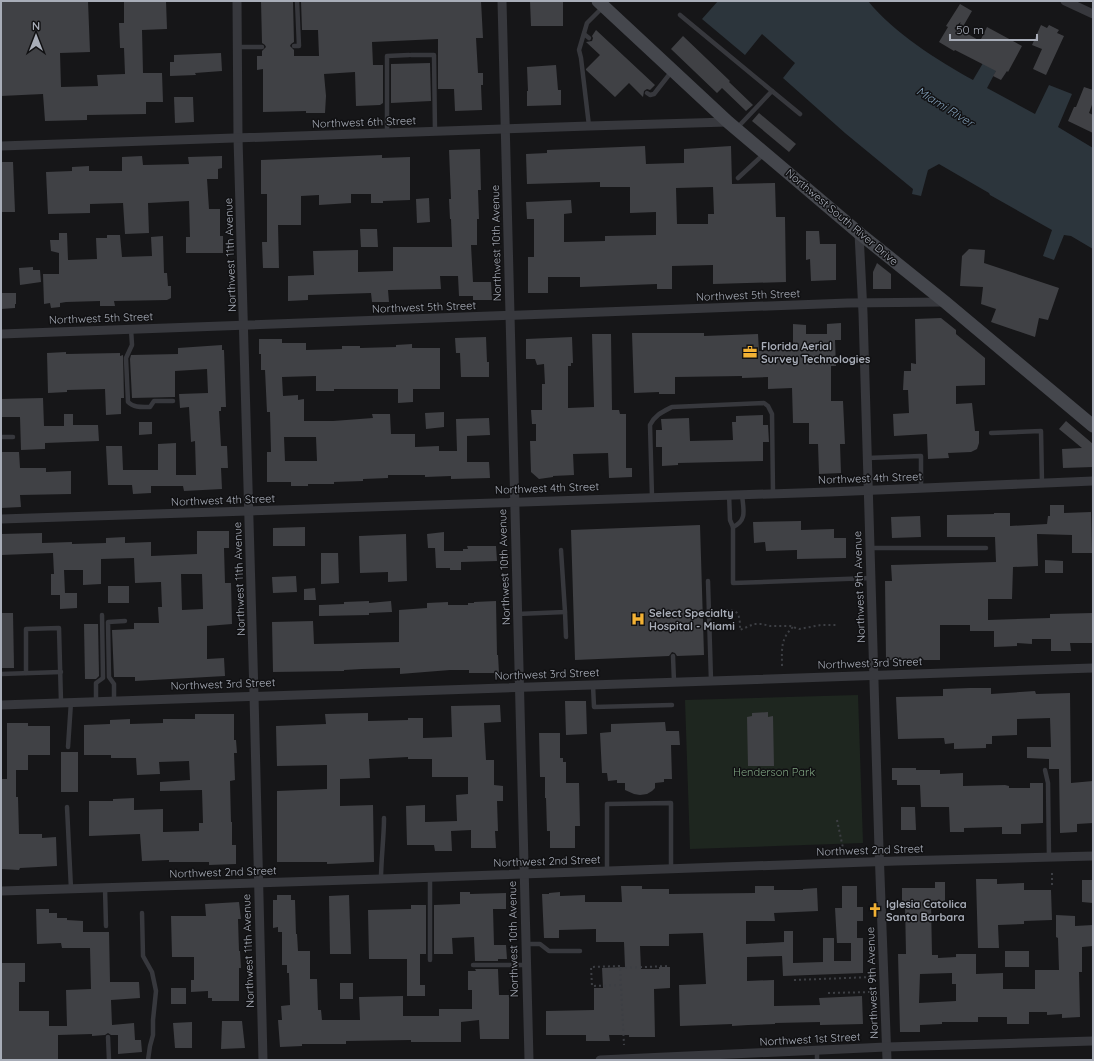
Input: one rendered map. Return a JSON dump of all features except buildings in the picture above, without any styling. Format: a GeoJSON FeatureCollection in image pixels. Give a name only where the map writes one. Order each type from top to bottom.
{"type":"FeatureCollection","features":[{"type":"Feature","properties":{"kind":"main road","name":"Northwest South River Drive"},"geometry":{"type":"LineString","coordinates":[[601,4],[732,126],[1093,426]]}},
{"type":"Feature","properties":{"kind":"street","name":"Northwest 11th Avenue"},"geometry":{"type":"LineString","coordinates":[[236,1],[238,138],[263,1060]]}},
{"type":"Feature","properties":{"kind":"street","name":"Northwest 10th Avenue"},"geometry":{"type":"LineString","coordinates":[[502,1],[528,1060]]}},
{"type":"Feature","properties":{"kind":"street"},"geometry":{"type":"LineString","coordinates":[[1065,1],[1093,14]]}},
{"type":"Feature","properties":{"kind":"street","name":"Northwest 6th Street"},"geometry":{"type":"LineString","coordinates":[[1,146],[588,126],[732,126]]}},
{"type":"Feature","properties":{"kind":"street","name":"Northwest 9th Avenue"},"geometry":{"type":"LineString","coordinates":[[859,233],[886,1060]]}},
{"type":"Feature","properties":{"kind":"street","name":"Northwest 5th Street"},"geometry":{"type":"LineString","coordinates":[[1,334],[862,303],[945,302]]}},
{"type":"Feature","properties":{"kind":"street","name":"Northwest 4th Street"},"geometry":{"type":"LineString","coordinates":[[1,519],[729,494],[773,494],[1093,481]]}},
{"type":"Feature","properties":{"kind":"street","name":"Northwest 3rd Street"},"geometry":{"type":"LineString","coordinates":[[1,705],[254,695],[1093,668]]}},
{"type":"Feature","properties":{"kind":"street","name":"Northwest 2nd Street"},"geometry":{"type":"LineString","coordinates":[[1,891],[430,878],[524,873],[879,861],[1093,856]]}},
{"type":"Feature","properties":{"kind":"street","name":"Northwest 1st Street"},"geometry":{"type":"LineString","coordinates":[[600,1060],[817,1055],[886,1047],[1093,1041]]}},
{"type":"Feature","properties":{"kind":"lane"},"geometry":{"type":"LineString","coordinates":[[294,46],[299,46],[297,1]]}},
{"type":"Feature","properties":{"kind":"lane"},"geometry":{"type":"LineString","coordinates":[[588,126],[579,50],[587,22],[601,4]]}},
{"type":"Feature","properties":{"kind":"lane"},"geometry":{"type":"LineString","coordinates":[[680,15],[800,114]]}},
{"type":"Feature","properties":{"kind":"lane"},"geometry":{"type":"LineString","coordinates":[[584,34],[589,38]]}},
{"type":"Feature","properties":{"kind":"lane"},"geometry":{"type":"LineString","coordinates":[[237,47],[262,47]]}},
{"type":"Feature","properties":{"kind":"lane"},"geometry":{"type":"LineString","coordinates":[[387,134],[387,56],[410,55],[434,55],[435,132]]}},
{"type":"Feature","properties":{"kind":"lane"},"geometry":{"type":"LineString","coordinates":[[647,93],[650,95],[654,94],[672,70]]}},
{"type":"Feature","properties":{"kind":"lane"},"geometry":{"type":"LineString","coordinates":[[732,126],[772,91]]}},
{"type":"Feature","properties":{"kind":"lane"},"geometry":{"type":"LineString","coordinates":[[738,178],[765,153]]}},
{"type":"Feature","properties":{"kind":"lane"},"geometry":{"type":"LineString","coordinates":[[131,329],[132,345],[126,358],[128,402],[131,405],[150,407],[154,401],[173,401]]}},
{"type":"Feature","properties":{"kind":"lane"},"geometry":{"type":"LineString","coordinates":[[652,497],[650,426],[658,414],[672,407],[764,403],[768,406],[772,414],[773,494]]}},
{"type":"Feature","properties":{"kind":"lane"},"geometry":{"type":"LineString","coordinates":[[991,433],[1041,432],[1042,483]]}},
{"type":"Feature","properties":{"kind":"lane"},"geometry":{"type":"LineString","coordinates":[[1,437],[13,438]]}},
{"type":"Feature","properties":{"kind":"lane"},"geometry":{"type":"LineString","coordinates":[[867,458],[921,456],[921,488]]}},
{"type":"Feature","properties":{"kind":"lane"},"geometry":{"type":"LineString","coordinates":[[729,494],[730,520],[732,527],[733,583],[871,578]]}},
{"type":"Feature","properties":{"kind":"lane"},"geometry":{"type":"LineString","coordinates":[[732,527],[739,524],[743,519],[742,494]]}},
{"type":"Feature","properties":{"kind":"lane"},"geometry":{"type":"LineString","coordinates":[[870,548],[986,548]]}},
{"type":"Feature","properties":{"kind":"lane"},"geometry":{"type":"LineString","coordinates":[[561,550],[566,637]]}},
{"type":"Feature","properties":{"kind":"lane"},"geometry":{"type":"LineString","coordinates":[[708,581],[711,681]]}},
{"type":"Feature","properties":{"kind":"lane"},"geometry":{"type":"LineString","coordinates":[[517,614],[565,612]]}},
{"type":"Feature","properties":{"kind":"lane"},"geometry":{"type":"LineString","coordinates":[[96,701],[96,683],[103,678],[102,615]]}},
{"type":"Feature","properties":{"kind":"lane"},"geometry":{"type":"LineString","coordinates":[[114,700],[114,684],[109,677],[108,622],[125,621]]}},
{"type":"Feature","properties":{"kind":"lane"},"geometry":{"type":"LineString","coordinates":[[26,673],[26,629],[59,628],[61,672],[66,702],[68,747]]}},
{"type":"Feature","properties":{"kind":"lane"},"geometry":{"type":"LineString","coordinates":[[673,656],[674,682]]}},
{"type":"Feature","properties":{"kind":"lane"},"geometry":{"type":"LineString","coordinates":[[1,674],[61,672]]}},
{"type":"Feature","properties":{"kind":"lane"},"geometry":{"type":"LineString","coordinates":[[593,685],[594,707],[672,705]]}},
{"type":"Feature","properties":{"kind":"lane"},"geometry":{"type":"LineString","coordinates":[[1044,770],[1048,783],[1049,857]]}},
{"type":"Feature","properties":{"kind":"lane"},"geometry":{"type":"LineString","coordinates":[[607,871],[607,804],[671,803],[671,869]]}},
{"type":"Feature","properties":{"kind":"lane"},"geometry":{"type":"LineString","coordinates":[[67,807],[71,889]]}},
{"type":"Feature","properties":{"kind":"lane"},"geometry":{"type":"LineString","coordinates":[[381,879],[381,863],[384,845],[384,818]]}},
{"type":"Feature","properties":{"kind":"lane"},"geometry":{"type":"LineString","coordinates":[[430,878],[430,960]]}},
{"type":"Feature","properties":{"kind":"lane"},"geometry":{"type":"LineString","coordinates":[[105,888],[106,926]]}},
{"type":"Feature","properties":{"kind":"lane"},"geometry":{"type":"LineString","coordinates":[[142,913],[143,956],[152,972],[156,991],[153,1035],[148,1060]]}},
{"type":"Feature","properties":{"kind":"lane"},"geometry":{"type":"LineString","coordinates":[[525,944],[540,944],[549,951],[580,951]]}},
{"type":"Feature","properties":{"kind":"lane"},"geometry":{"type":"LineString","coordinates":[[472,965],[526,965]]}},
{"type":"Feature","properties":{"kind":"lane"},"geometry":{"type":"LineString","coordinates":[[108,1037],[110,1060]]}},
{"type":"Feature","properties":{"kind":"path"},"geometry":{"type":"LineString","coordinates":[[716,611],[733,610],[737,612],[740,630],[754,624],[793,627],[799,629],[821,625],[836,625]]}},
{"type":"Feature","properties":{"kind":"path"},"geometry":{"type":"LineString","coordinates":[[782,666],[782,646],[784,638],[793,627]]}},
{"type":"Feature","properties":{"kind":"path"},"geometry":{"type":"LineString","coordinates":[[837,820],[843,848]]}},
{"type":"Feature","properties":{"kind":"path"},"geometry":{"type":"LineString","coordinates":[[1052,873],[1052,888]]}},
{"type":"Feature","properties":{"kind":"path"},"geometry":{"type":"LineString","coordinates":[[621,985],[592,986],[591,967],[620,966],[620,968],[669,966]]}},
{"type":"Feature","properties":{"kind":"path"},"geometry":{"type":"LineString","coordinates":[[620,968],[624,1045]]}},
{"type":"Feature","properties":{"kind":"path"},"geometry":{"type":"LineString","coordinates":[[794,980],[872,977]]}},
{"type":"Feature","properties":{"kind":"path"},"geometry":{"type":"LineString","coordinates":[[828,993],[872,992]]}},
{"type":"Feature","properties":{"kind":"green space","name":"Henderson Park"},"geometry":{"type":"Polygon","coordinates":[[[858,695],[863,843],[690,849],[685,700],[858,695]]]}},
{"type":"Feature","properties":{"kind":"water","name":"Miami River"},"geometry":{"type":"Polygon","coordinates":[[[718,1],[868,1],[878,13],[903,35],[945,64],[973,80],[999,36],[1011,43],[987,88],[1035,114],[1049,85],[1072,94],[1058,127],[1093,148],[1093,249],[1071,236],[1064,235],[1054,260],[1043,256],[1052,230],[939,164],[928,170],[921,196],[912,194],[913,189],[845,133],[783,78],[795,63],[762,34],[745,55],[702,19],[718,1]]]}},
{"type":"Feature","properties":{"kind":"place","name":"Florida Aerial Survey Technologies"},"geometry":{"type":"Point","coordinates":[750,352]}},
{"type":"Feature","properties":{"kind":"place","name":"Select Specialty Hospital - Miami"},"geometry":{"type":"Point","coordinates":[638,619]}},
{"type":"Feature","properties":{"kind":"place","name":"Iglesia Catolica Santa Barbara"},"geometry":{"type":"Point","coordinates":[875,910]}}]}
